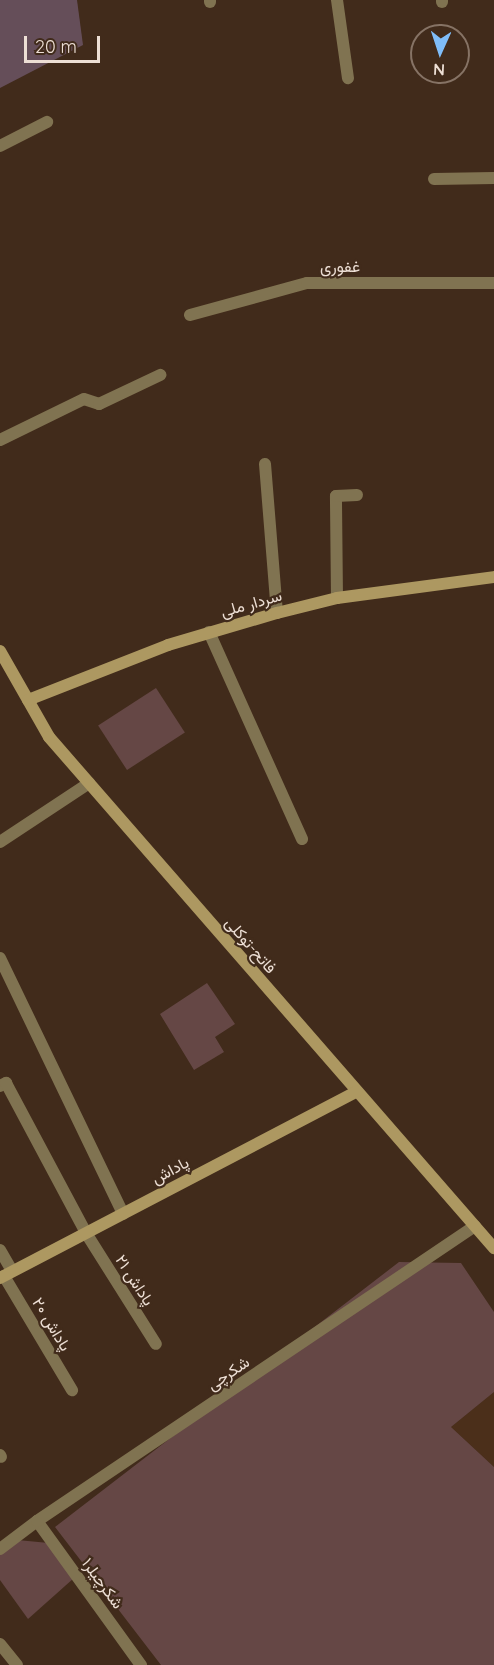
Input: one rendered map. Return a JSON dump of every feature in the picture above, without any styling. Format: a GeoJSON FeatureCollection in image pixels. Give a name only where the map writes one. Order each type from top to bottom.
{"type":"FeatureCollection","features":[{"type":"Feature","properties":{"kind":"main road","name":"سردار ملی"},"geometry":{"type":"LineString","coordinates":[[28,700],[168,645],[277,613],[337,598],[494,578]]}},
{"type":"Feature","properties":{"kind":"main road","name":"فاتح-توکلی"},"geometry":{"type":"LineString","coordinates":[[0,651],[49,737],[494,1248]]}},
{"type":"Feature","properties":{"kind":"main road","name":"پاداش"},"geometry":{"type":"LineString","coordinates":[[5,1275],[356,1092]]}},
{"type":"Feature","properties":{"kind":"street"},"geometry":{"type":"LineString","coordinates":[[337,0],[348,78]]}},
{"type":"Feature","properties":{"kind":"street"},"geometry":{"type":"LineString","coordinates":[[0,146],[47,122]]}},
{"type":"Feature","properties":{"kind":"street"},"geometry":{"type":"LineString","coordinates":[[434,179],[494,178]]}},
{"type":"Feature","properties":{"kind":"street","name":"غفوری"},"geometry":{"type":"LineString","coordinates":[[190,315],[307,282],[494,283]]}},
{"type":"Feature","properties":{"kind":"street"},"geometry":{"type":"LineString","coordinates":[[0,440],[84,399],[99,404],[160,375]]}},
{"type":"Feature","properties":{"kind":"street"},"geometry":{"type":"LineString","coordinates":[[265,464],[277,613]]}},
{"type":"Feature","properties":{"kind":"street"},"geometry":{"type":"LineString","coordinates":[[337,598],[336,496],[357,495]]}},
{"type":"Feature","properties":{"kind":"street"},"geometry":{"type":"LineString","coordinates":[[209,632],[302,838]]}},
{"type":"Feature","properties":{"kind":"street"},"geometry":{"type":"LineString","coordinates":[[0,842],[89,783]]}},
{"type":"Feature","properties":{"kind":"street"},"geometry":{"type":"LineString","coordinates":[[0,958],[123,1214]]}},
{"type":"Feature","properties":{"kind":"street","name":"پاداش ۲۱"},"geometry":{"type":"LineString","coordinates":[[0,1086],[6,1083],[86,1233],[156,1344]]}},
{"type":"Feature","properties":{"kind":"street","name":"شکرچی"},"geometry":{"type":"LineString","coordinates":[[0,1550],[37,1521],[475,1226]]}},
{"type":"Feature","properties":{"kind":"street","name":"پاداش ۲۰"},"geometry":{"type":"LineString","coordinates":[[0,1250],[5,1275],[72,1390]]}},
{"type":"Feature","properties":{"kind":"street","name":"شکرچیلر۱"},"geometry":{"type":"LineString","coordinates":[[37,1521],[141,1665]]}},
{"type":"Feature","properties":{"kind":"street"},"geometry":{"type":"LineString","coordinates":[[0,1644],[17,1665]]}},
{"type":"Feature","properties":{"kind":"shaded area"},"geometry":{"type":"Polygon","coordinates":[[[0,0],[77,0],[83,45],[0,88],[0,0]]]}},
{"type":"Feature","properties":{"kind":"shaded area"},"geometry":{"type":"Polygon","coordinates":[[[494,1392],[494,1467],[451,1427],[494,1392]]]}},
{"type":"Feature","properties":{"kind":"building"},"geometry":{"type":"Polygon","coordinates":[[[156,688],[185,732],[127,770],[98,726],[156,688]]]}},
{"type":"Feature","properties":{"kind":"building"},"geometry":{"type":"Polygon","coordinates":[[[207,983],[235,1024],[215,1037],[224,1052],[194,1070],[160,1014],[207,983]]]}},
{"type":"Feature","properties":{"kind":"building"},"geometry":{"type":"Polygon","coordinates":[[[399,1262],[461,1263],[494,1312],[494,1392],[451,1427],[494,1467],[494,1665],[161,1665],[55,1527],[399,1262]]]}},
{"type":"Feature","properties":{"kind":"building"},"geometry":{"type":"Polygon","coordinates":[[[17,1540],[49,1543],[74,1578],[28,1619],[0,1580],[0,1553],[17,1540]]]}}]}
